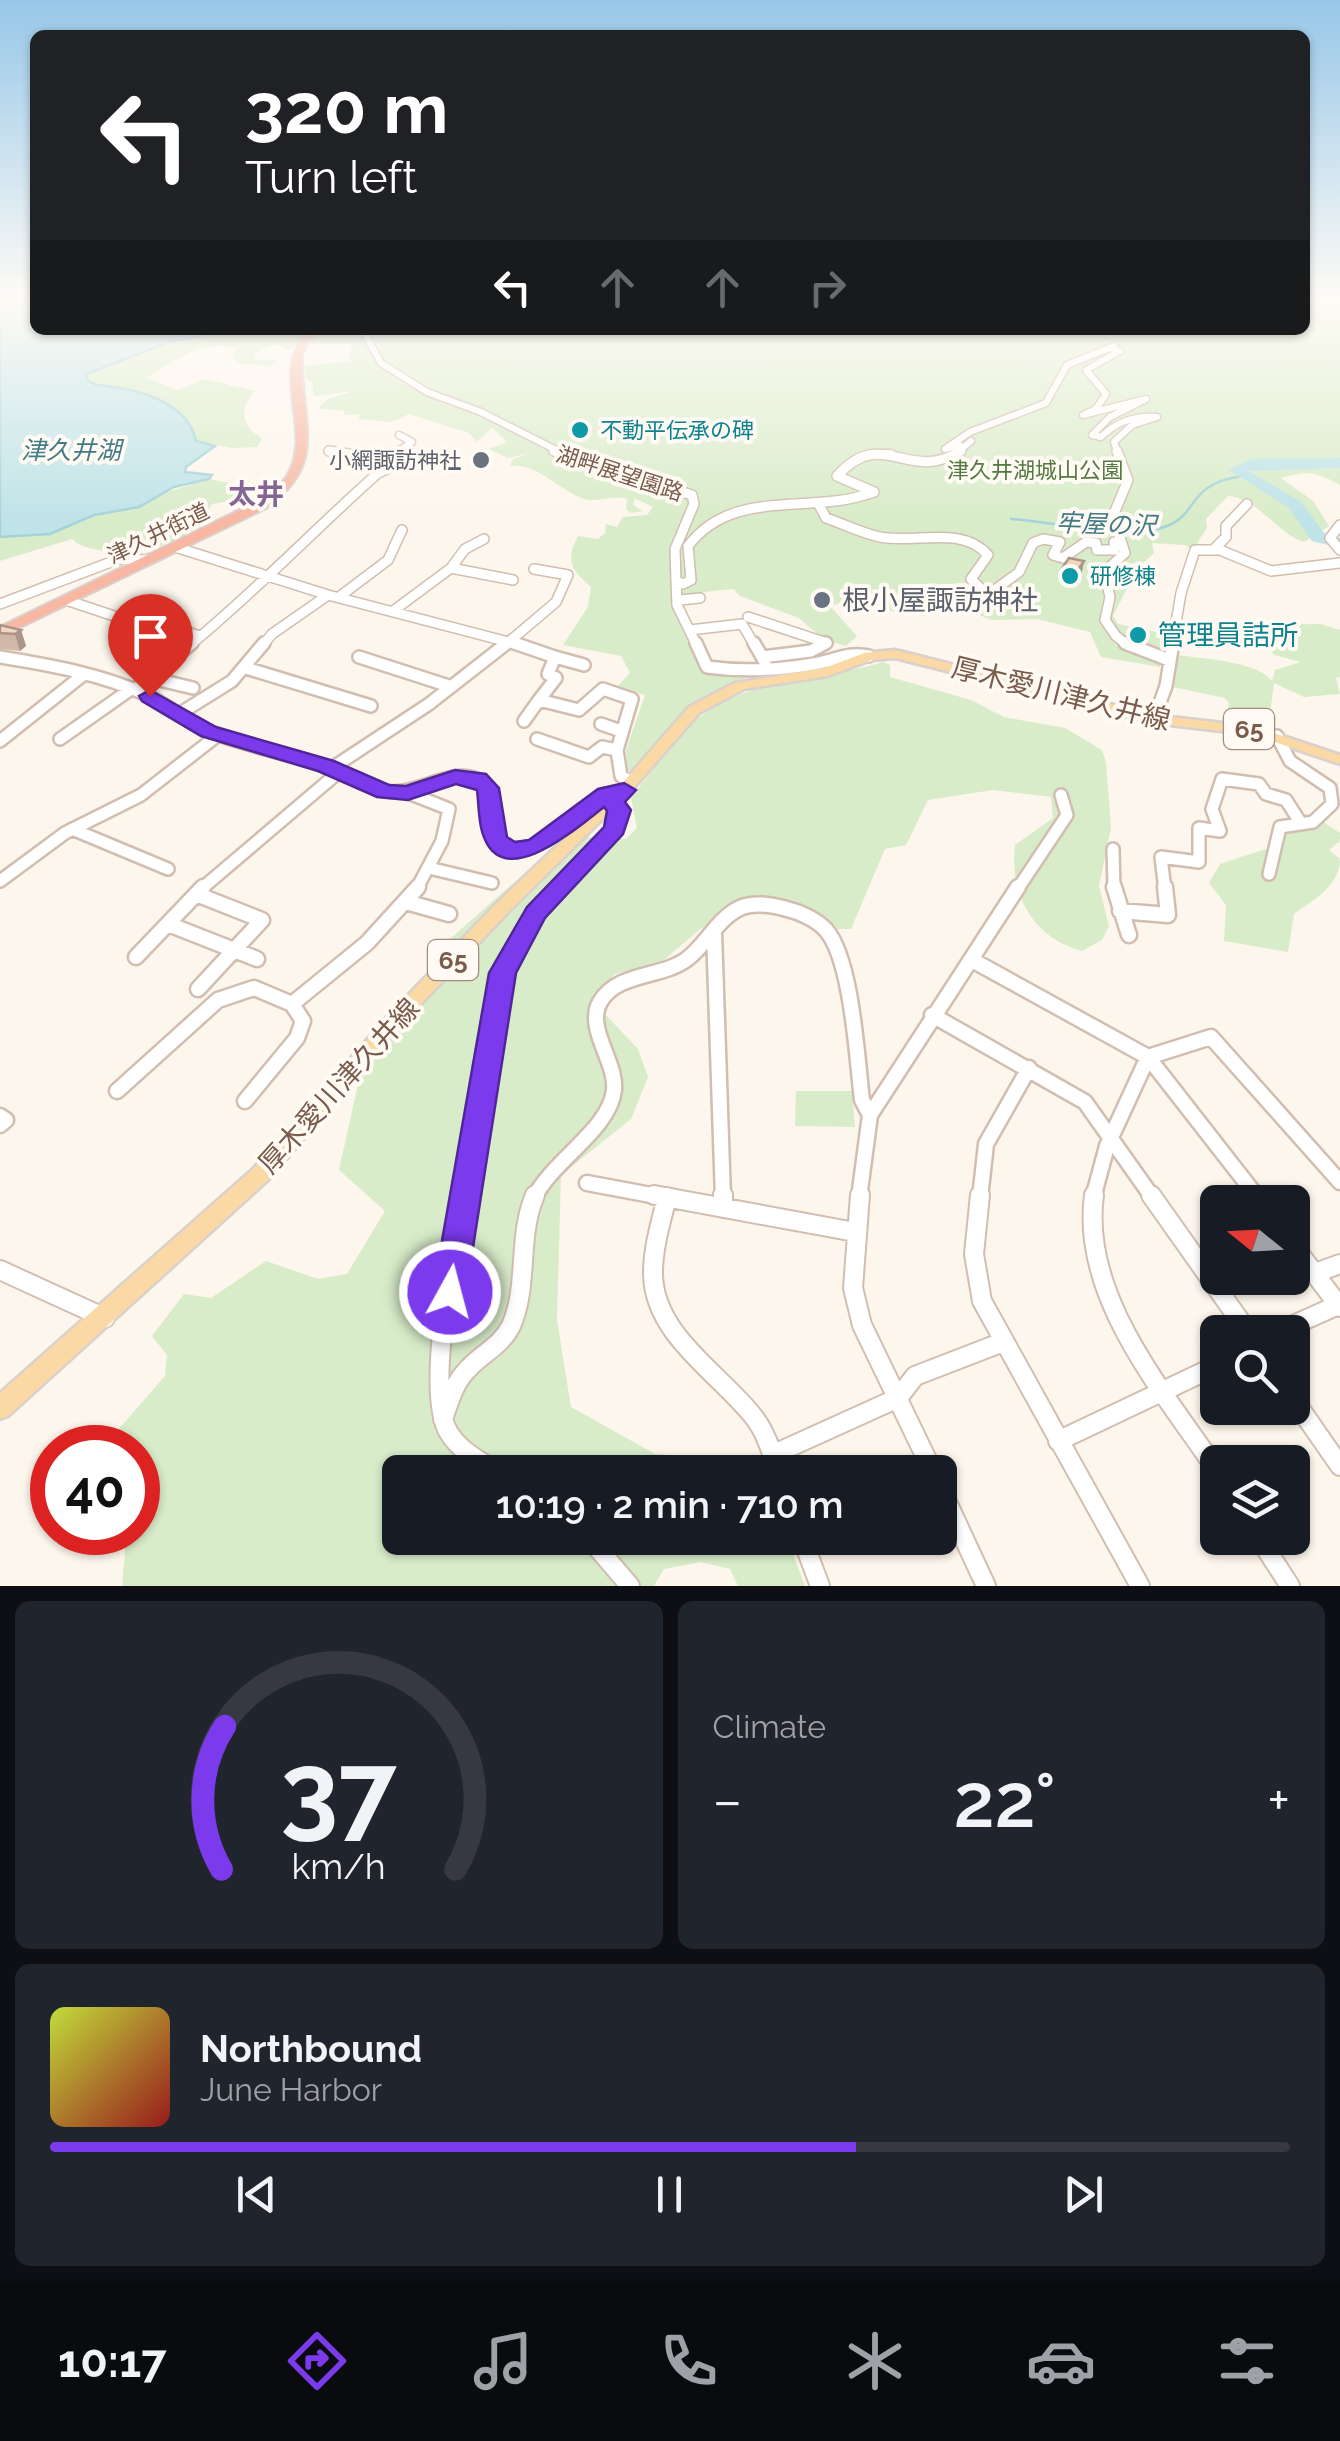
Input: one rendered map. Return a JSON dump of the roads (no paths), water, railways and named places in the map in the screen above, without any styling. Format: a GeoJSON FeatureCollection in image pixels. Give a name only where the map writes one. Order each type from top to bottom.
{"type":"FeatureCollection","features":[{"type":"Feature","properties":{"kind":"highway","name":"津久井街道"},"geometry":{"type":"LineString","coordinates":[[0,632],[270,500],[294,480],[301,462],[298,374]]}},
{"type":"Feature","properties":{"kind":"main road","name":"厚木愛川津久井線"},"geometry":{"type":"LineString","coordinates":[[0,1408],[262,1174],[394,1022],[504,906],[623,791],[688,716],[713,697],[759,681],[828,672],[868,656],[906,656],[1154,719],[1250,729],[1340,760]]}},
{"type":"Feature","properties":{"kind":"street","name":"湖畔展望園路"},"geometry":{"type":"LineString","coordinates":[[399,374],[427,392],[481,412],[548,449],[692,496],[694,504],[676,538],[677,590],[691,580],[688,546],[707,525],[771,504],[818,505]]}},
{"type":"Feature","properties":{"kind":"street"},"geometry":{"type":"LineString","coordinates":[[1062,374],[1060,388],[1046,402],[971,429],[945,448],[971,441],[956,455],[936,462],[908,462],[885,452],[852,460],[837,476],[874,492],[845,503],[818,505],[826,518],[879,536],[956,538],[984,546],[986,562],[971,579],[1000,604],[1006,601],[997,587],[1019,572],[1032,543],[1060,542],[1053,555],[1063,558],[1086,542],[1096,543],[1097,550],[1109,553],[1115,550],[1117,534]]}},
{"type":"Feature","properties":{"kind":"street"},"geometry":{"type":"LineString","coordinates":[[1091,374],[1088,376],[1105,398],[1083,415],[1092,416],[1137,397],[1146,399],[1110,417],[1093,436],[1101,437],[1108,428],[1145,416],[1156,417],[1132,426],[1115,440],[1128,480],[1114,516],[1125,552],[1104,572],[1110,597],[1104,612],[1106,624],[1129,646],[1167,658]]}},
{"type":"Feature","properties":{"kind":"street"},"geometry":{"type":"LineString","coordinates":[[60,739],[151,678],[246,599],[268,574],[390,468],[394,456],[412,442],[399,434]]}},
{"type":"Feature","properties":{"kind":"street"},"geometry":{"type":"LineString","coordinates":[[329,451],[386,460],[390,468]]}},
{"type":"Feature","properties":{"kind":"street"},"geometry":{"type":"LineString","coordinates":[[390,468],[438,460]]}},
{"type":"Feature","properties":{"kind":"street"},"geometry":{"type":"LineString","coordinates":[[1215,548],[1226,537],[1226,526],[1247,504]]}},
{"type":"Feature","properties":{"kind":"street"},"geometry":{"type":"LineString","coordinates":[[1334,544],[1340,524]]}},
{"type":"Feature","properties":{"kind":"street"},"geometry":{"type":"LineString","coordinates":[[179,714],[215,694],[246,668],[272,634],[390,557],[401,543],[402,530]]}},
{"type":"Feature","properties":{"kind":"street"},"geometry":{"type":"LineString","coordinates":[[393,612],[451,568],[464,549],[484,539]]}},
{"type":"Feature","properties":{"kind":"street"},"geometry":{"type":"LineString","coordinates":[[1154,719],[1195,550],[1204,546],[1215,548],[1272,572],[1302,571],[1340,562]]}},
{"type":"Feature","properties":{"kind":"street"},"geometry":{"type":"LineString","coordinates":[[175,547],[333,596],[513,642],[584,666]]}},
{"type":"Feature","properties":{"kind":"street"},"geometry":{"type":"LineString","coordinates":[[0,604],[120,559],[149,560]]}},
{"type":"Feature","properties":{"kind":"street"},"geometry":{"type":"LineString","coordinates":[[451,568],[513,580]]}},
{"type":"Feature","properties":{"kind":"street"},"geometry":{"type":"LineString","coordinates":[[136,957],[260,832],[336,770],[513,642],[556,602],[568,575],[534,570]]}},
{"type":"Feature","properties":{"kind":"street"},"geometry":{"type":"LineString","coordinates":[[700,598],[677,590],[677,604],[707,667],[740,673],[822,664],[852,651],[868,656]]}},
{"type":"Feature","properties":{"kind":"street"},"geometry":{"type":"LineString","coordinates":[[66,600],[120,618]]}},
{"type":"Feature","properties":{"kind":"street"},"geometry":{"type":"LineString","coordinates":[[737,606],[770,670]]}},
{"type":"Feature","properties":{"kind":"street"},"geometry":{"type":"LineString","coordinates":[[690,630],[745,621],[827,642],[811,651],[762,657]]}},
{"type":"Feature","properties":{"kind":"street"},"geometry":{"type":"LineString","coordinates":[[168,626],[200,636]]}},
{"type":"Feature","properties":{"kind":"street"},"geometry":{"type":"LineString","coordinates":[[0,657],[133,689],[218,735],[336,770],[383,791],[408,793],[447,805],[443,843],[394,921],[292,1004]]}},
{"type":"Feature","properties":{"kind":"street"},"geometry":{"type":"LineString","coordinates":[[359,657],[450,686]]}},
{"type":"Feature","properties":{"kind":"street"},"geometry":{"type":"LineString","coordinates":[[524,721],[556,678],[548,674],[554,657]]}},
{"type":"Feature","properties":{"kind":"street"},"geometry":{"type":"LineString","coordinates":[[246,668],[372,706]]}},
{"type":"Feature","properties":{"kind":"street"},"geometry":{"type":"LineString","coordinates":[[0,741],[83,675]]}},
{"type":"Feature","properties":{"kind":"street"},"geometry":{"type":"LineString","coordinates":[[151,678],[193,688]]}},
{"type":"Feature","properties":{"kind":"street"},"geometry":{"type":"LineString","coordinates":[[472,1455],[443,1419],[442,1342],[502,973],[536,913],[615,829],[623,791],[616,750],[632,699],[603,689],[580,710],[539,700]]}},
{"type":"Feature","properties":{"kind":"street"},"geometry":{"type":"LineString","coordinates":[[600,724],[622,731]]}},
{"type":"Feature","properties":{"kind":"street"},"geometry":{"type":"LineString","coordinates":[[0,881],[33,853],[72,829],[142,795],[218,735]]}},
{"type":"Feature","properties":{"kind":"street"},"geometry":{"type":"LineString","coordinates":[[1269,874],[1280,826],[1319,818],[1332,804],[1330,788],[1290,761],[1278,736]]}},
{"type":"Feature","properties":{"kind":"street"},"geometry":{"type":"LineString","coordinates":[[537,739],[589,757],[602,747],[616,750]]}},
{"type":"Feature","properties":{"kind":"street"},"geometry":{"type":"LineString","coordinates":[[408,793],[455,777],[480,780],[488,788],[498,843],[522,850],[543,842],[606,794],[623,791]]}},
{"type":"Feature","properties":{"kind":"street"},"geometry":{"type":"LineString","coordinates":[[1120,911],[1168,915],[1161,857],[1199,862],[1199,828],[1220,831],[1212,808],[1222,779],[1259,784],[1266,794],[1286,800],[1300,822]]}},
{"type":"Feature","properties":{"kind":"street"},"geometry":{"type":"LineString","coordinates":[[925,1455],[862,1325],[853,1288],[855,1232],[870,1115],[932,1015],[1068,815],[1061,795]]}},
{"type":"Feature","properties":{"kind":"street"},"geometry":{"type":"LineString","coordinates":[[72,829],[168,869]]}},
{"type":"Feature","properties":{"kind":"street"},"geometry":{"type":"LineString","coordinates":[[1113,849],[1114,889],[1129,935]]}},
{"type":"Feature","properties":{"kind":"street"},"geometry":{"type":"LineString","coordinates":[[429,868],[492,883]]}},
{"type":"Feature","properties":{"kind":"street"},"geometry":{"type":"LineString","coordinates":[[196,894],[262,920],[198,990]]}},
{"type":"Feature","properties":{"kind":"street"},"geometry":{"type":"LineString","coordinates":[[406,902],[449,914]]}},
{"type":"Feature","properties":{"kind":"street"},"geometry":{"type":"LineString","coordinates":[[443,1419],[462,1374],[500,1345],[514,1320],[528,1208],[542,1181],[601,1123],[615,1093],[615,1080],[596,1018],[600,1002],[619,983],[665,971],[685,960],[736,909],[758,903],[788,908],[827,930],[844,976],[862,1100],[870,1115]]}},
{"type":"Feature","properties":{"kind":"street"},"geometry":{"type":"LineString","coordinates":[[168,924],[256,958]]}},
{"type":"Feature","properties":{"kind":"street"},"geometry":{"type":"LineString","coordinates":[[714,932],[724,1208]]}},
{"type":"Feature","properties":{"kind":"street"},"geometry":{"type":"LineString","coordinates":[[972,960],[1148,1057],[1248,1185]]}},
{"type":"Feature","properties":{"kind":"street"},"geometry":{"type":"LineString","coordinates":[[117,1091],[218,1000],[254,988],[292,1004],[304,1021],[297,1038],[245,1101]]}},
{"type":"Feature","properties":{"kind":"street"},"geometry":{"type":"LineString","coordinates":[[932,1015],[1085,1102],[1236,1315]]}},
{"type":"Feature","properties":{"kind":"street"},"geometry":{"type":"LineString","coordinates":[[1201,1445],[1117,1313],[1096,1266],[1092,1214],[1096,1178],[1148,1057],[1211,1036],[1340,1182]]}},
{"type":"Feature","properties":{"kind":"street"},"geometry":{"type":"LineString","coordinates":[[1028,1068],[986,1144],[974,1254],[982,1300],[1140,1586]]}},
{"type":"Feature","properties":{"kind":"street"},"geometry":{"type":"LineString","coordinates":[[0,1116],[6,1120],[0,1125]]}},
{"type":"Feature","properties":{"kind":"street"},"geometry":{"type":"LineString","coordinates":[[588,1182],[855,1232]]}},
{"type":"Feature","properties":{"kind":"street"},"geometry":{"type":"LineString","coordinates":[[667,1197],[651,1268],[656,1302],[678,1340],[755,1418],[771,1455]]}},
{"type":"Feature","properties":{"kind":"street"},"geometry":{"type":"LineString","coordinates":[[1314,1273],[1340,1264]]}},
{"type":"Feature","properties":{"kind":"street"},"geometry":{"type":"LineString","coordinates":[[1310,1268],[1339,1306],[1310,1318]]}},
{"type":"Feature","properties":{"kind":"street"},"geometry":{"type":"LineString","coordinates":[[0,1270],[104,1318]]}},
{"type":"Feature","properties":{"kind":"street"},"geometry":{"type":"LineString","coordinates":[[792,1455],[898,1398],[915,1376],[1002,1342]]}},
{"type":"Feature","properties":{"kind":"street"},"geometry":{"type":"LineString","coordinates":[[1058,1441],[1200,1373]]}},
{"type":"Feature","properties":{"kind":"street"},"geometry":{"type":"LineString","coordinates":[[1310,1423],[1340,1466]]}},
{"type":"Feature","properties":{"kind":"street"},"geometry":{"type":"LineString","coordinates":[[957,1524],[986,1586]]}},
{"type":"Feature","properties":{"kind":"street"},"geometry":{"type":"LineString","coordinates":[[604,1555],[630,1586]]}},
{"type":"Feature","properties":{"kind":"street"},"geometry":{"type":"LineString","coordinates":[[808,1555],[820,1586]]}},
{"type":"Feature","properties":{"kind":"street"},"geometry":{"type":"LineString","coordinates":[[1270,1555],[1290,1586]]}},
{"type":"Feature","properties":{"kind":"water","name":"津久井湖"},"geometry":{"type":"Polygon","coordinates":[[[0,374],[86,374],[87,380],[96,385],[142,393],[170,406],[191,427],[196,441],[215,446],[186,467],[185,472],[212,475],[209,479],[174,487],[139,507],[94,515],[50,534],[0,537],[0,374]]]}},
{"type":"Feature","properties":{"kind":"waterway"},"geometry":{"type":"LineString","coordinates":[[1340,463],[1251,464],[1237,470],[1295,505],[1318,537],[1340,543]]}},
{"type":"Feature","properties":{"kind":"waterway","name":"牢屋の沢"},"geometry":{"type":"LineString","coordinates":[[1011,519],[1111,531],[1151,530],[1178,520],[1211,486],[1242,476]]}},
{"type":"Feature","properties":{"kind":"place","name":"不動平伝承の碑"},"geometry":{"type":"Point","coordinates":[580,430]}},
{"type":"Feature","properties":{"kind":"place","name":"小網諏訪神社"},"geometry":{"type":"Point","coordinates":[481,460]}},
{"type":"Feature","properties":{"kind":"place","name":"研修棟"},"geometry":{"type":"Point","coordinates":[1070,576]}},
{"type":"Feature","properties":{"kind":"place","name":"根小屋諏訪神社"},"geometry":{"type":"Point","coordinates":[822,600]}},
{"type":"Feature","properties":{"kind":"place","name":"管理員詰所"},"geometry":{"type":"Point","coordinates":[1138,635]}},
{"type":"Feature","properties":{"kind":"district","name":"太井"},"geometry":{"type":"Point","coordinates":[256,494]}},
{"type":"Feature","properties":{"kind":"park label","name":"津久井湖城山公園"},"geometry":{"type":"Point","coordinates":[1035,470]}}]}
